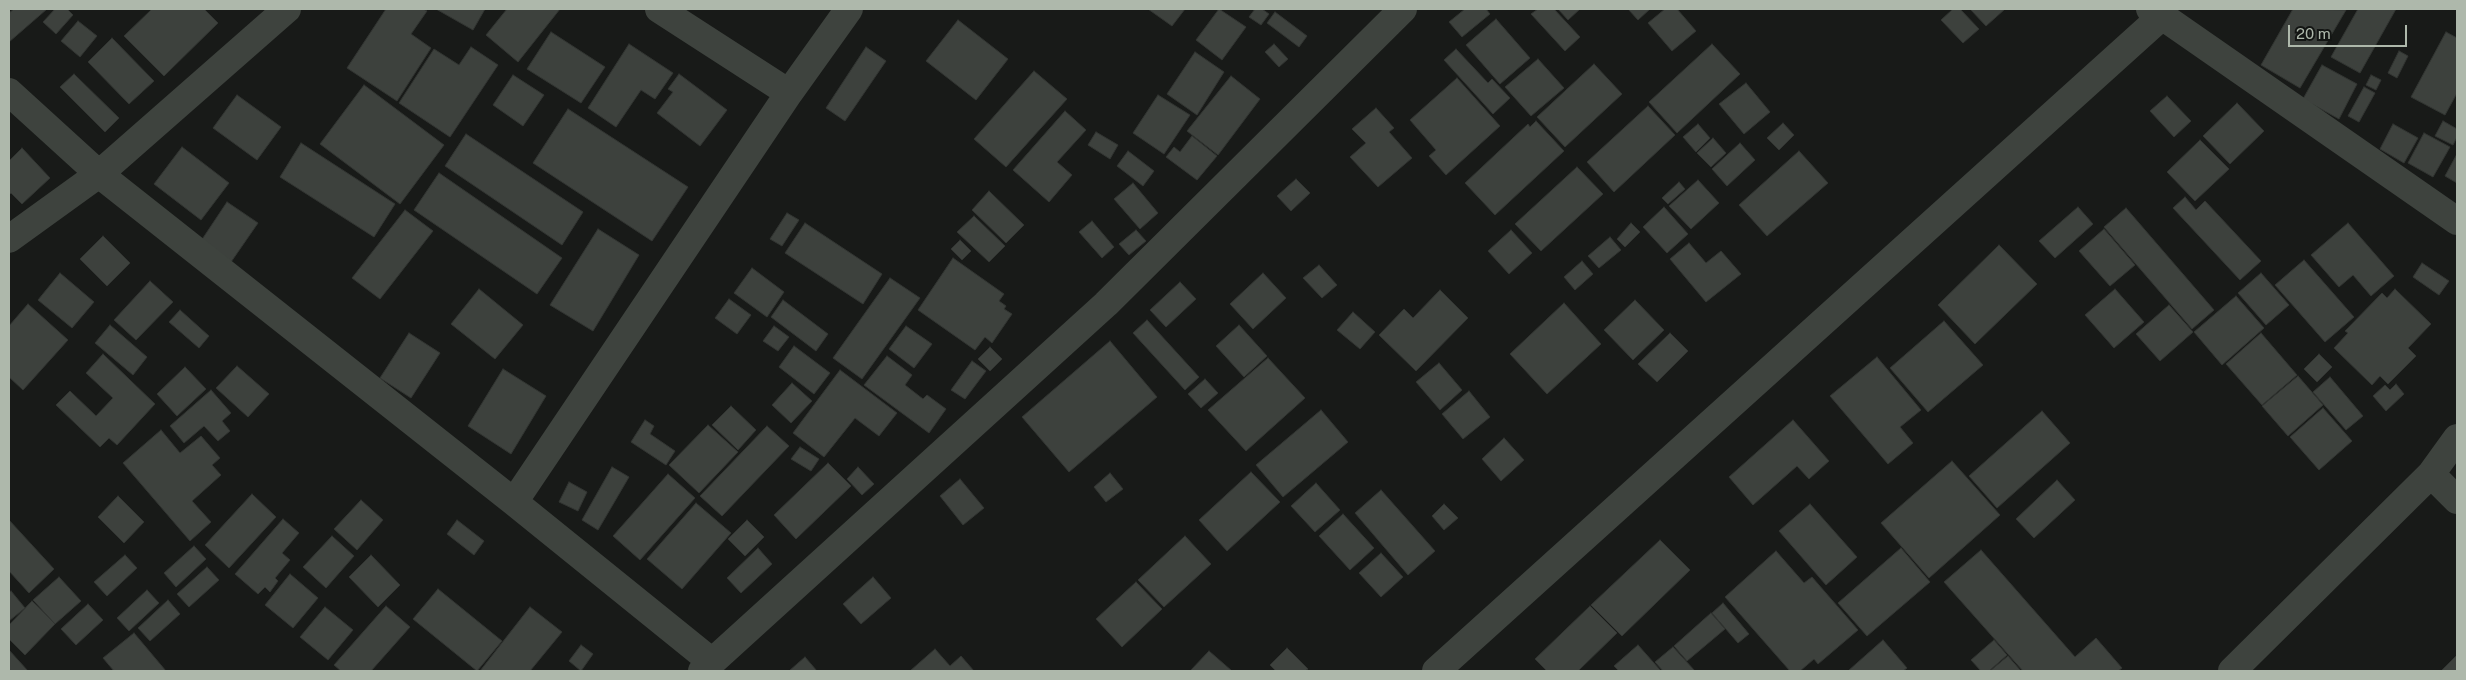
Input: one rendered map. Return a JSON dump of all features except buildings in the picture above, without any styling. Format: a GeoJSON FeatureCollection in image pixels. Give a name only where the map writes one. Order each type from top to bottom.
{"type":"FeatureCollection","features":[{"type":"Feature","properties":{"kind":"street"},"geometry":{"type":"LineString","coordinates":[[9,239],[100,174],[287,9]]}},
{"type":"Feature","properties":{"kind":"street"},"geometry":{"type":"LineString","coordinates":[[659,9],[789,93]]}},
{"type":"Feature","properties":{"kind":"street"},"geometry":{"type":"LineString","coordinates":[[514,502],[789,93],[849,9]]}},
{"type":"Feature","properties":{"kind":"street"},"geometry":{"type":"LineString","coordinates":[[9,92],[100,174],[514,502],[707,667],[1106,304],[1403,9]]}},
{"type":"Feature","properties":{"kind":"street"},"geometry":{"type":"LineString","coordinates":[[1436,671],[2156,12],[2457,221]]}},
{"type":"Feature","properties":{"kind":"street"},"geometry":{"type":"LineString","coordinates":[[2232,671],[2431,474],[2457,438]]}},
{"type":"Feature","properties":{"kind":"street"},"geometry":{"type":"LineString","coordinates":[[2431,474],[2457,500]]}}]}
